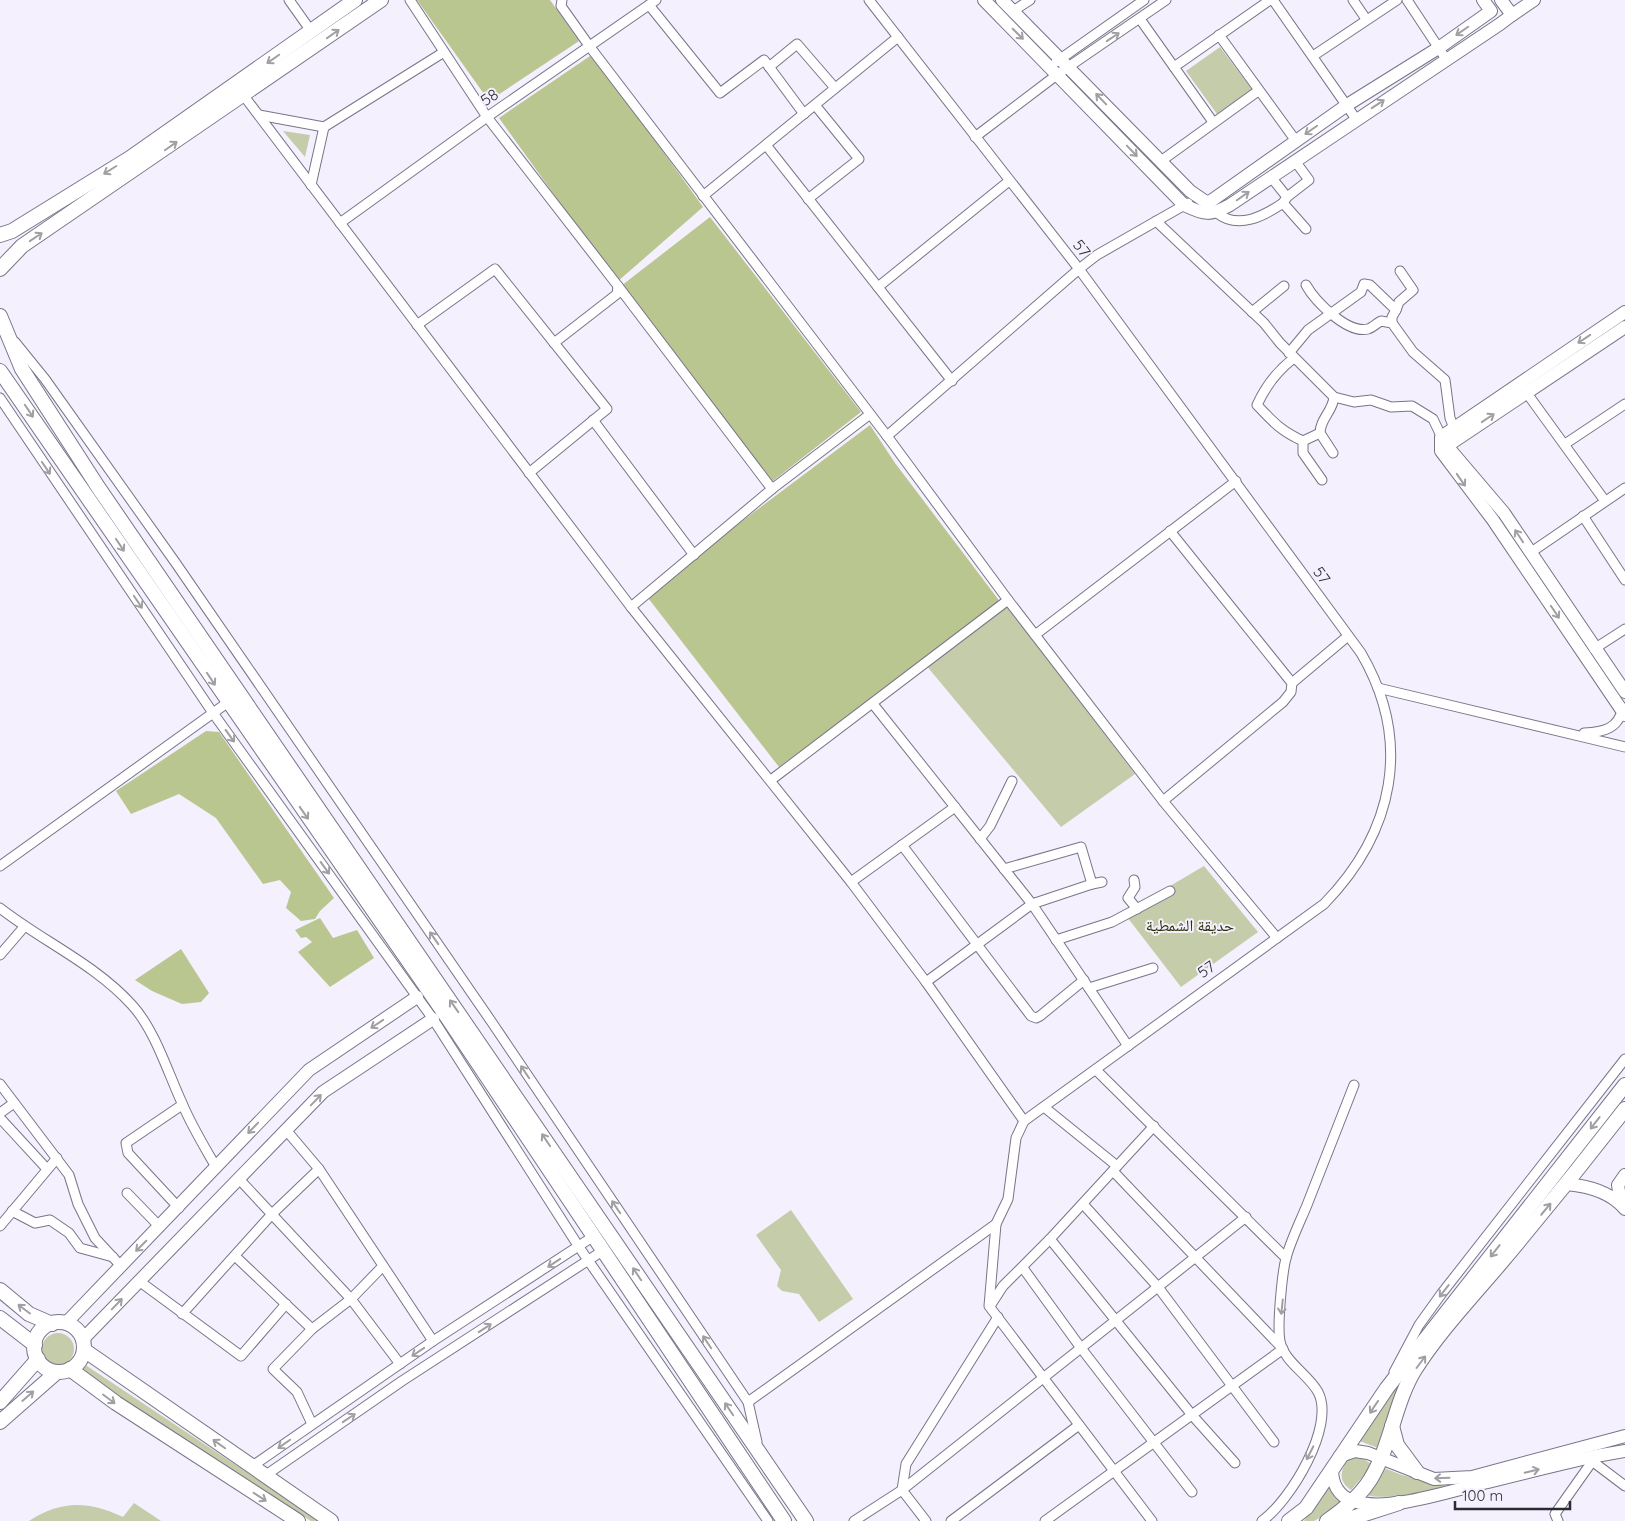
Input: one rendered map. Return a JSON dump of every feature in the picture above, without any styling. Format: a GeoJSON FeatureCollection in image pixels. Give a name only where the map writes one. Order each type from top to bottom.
{"type":"FeatureCollection","features":[{"type":"Feature","properties":{"kind":"main road"},"geometry":{"type":"LineString","coordinates":[[0,269],[22,246],[244,96],[299,49],[311,32],[355,0]]}},
{"type":"Feature","properties":{"kind":"main road"},"geometry":{"type":"LineString","coordinates":[[0,235],[12,231],[130,158],[299,49],[381,0]]}},
{"type":"Feature","properties":{"kind":"main road"},"geometry":{"type":"LineString","coordinates":[[984,0],[1060,66],[1161,160],[1196,197],[1206,202],[1211,201],[1347,105],[1440,47],[1504,1],[1512,16]]}},
{"type":"Feature","properties":{"kind":"main road"},"geometry":{"type":"LineString","coordinates":[[1002,0],[1184,205],[1202,214],[1217,213],[1534,0]]}},
{"type":"Feature","properties":{"kind":"main road"},"geometry":{"type":"LineString","coordinates":[[1483,0],[1500,24]]}},
{"type":"Feature","properties":{"kind":"main road"},"geometry":{"type":"LineString","coordinates":[[1624,711],[1492,520],[1441,452],[1444,442],[1454,428],[1625,312]]}},
{"type":"Feature","properties":{"kind":"main road"},"geometry":{"type":"LineString","coordinates":[[0,316],[22,369],[98,487],[806,1521]]}},
{"type":"Feature","properties":{"kind":"main road"},"geometry":{"type":"LineString","coordinates":[[1444,442],[1526,392],[1625,327]]}},
{"type":"Feature","properties":{"kind":"main road"},"geometry":{"type":"LineString","coordinates":[[0,371],[18,394],[227,703],[447,1017],[784,1521]]}},
{"type":"Feature","properties":{"kind":"main road"},"geometry":{"type":"LineString","coordinates":[[1444,442],[1494,501],[1594,650],[1625,692]]}},
{"type":"Feature","properties":{"kind":"main road"},"geometry":{"type":"LineString","coordinates":[[66,1323],[117,1261],[160,1227],[309,1070],[417,997]]}},
{"type":"Feature","properties":{"kind":"main road"},"geometry":{"type":"LineString","coordinates":[[0,1422],[64,1370],[77,1364],[83,1344],[139,1281],[323,1092],[433,1019]]}},
{"type":"Feature","properties":{"kind":"main road"},"geometry":{"type":"LineString","coordinates":[[1289,1521],[1306,1508],[1387,1388],[1625,1085]]}},
{"type":"Feature","properties":{"kind":"main road"},"geometry":{"type":"LineString","coordinates":[[1327,1521],[1353,1501],[1370,1480],[1392,1426],[1400,1400],[1414,1372],[1449,1325],[1567,1184],[1625,1109]]}},
{"type":"Feature","properties":{"kind":"main road"},"geometry":{"type":"LineString","coordinates":[[1623,1206],[1618,1185],[1625,1176]]}},
{"type":"Feature","properties":{"kind":"main road"},"geometry":{"type":"LineString","coordinates":[[1567,1184],[1596,1189],[1623,1206]]}},
{"type":"Feature","properties":{"kind":"main road"},"geometry":{"type":"LineString","coordinates":[[0,1290],[29,1314],[52,1324],[66,1323],[79,1332],[83,1344],[251,1467],[266,1475],[332,1521]]}},
{"type":"Feature","properties":{"kind":"main road"},"geometry":{"type":"LineString","coordinates":[[0,1318],[36,1352],[42,1365],[64,1370],[298,1521]]}},
{"type":"Feature","properties":{"kind":"main road"},"geometry":{"type":"LineString","coordinates":[[0,1402],[36,1352],[40,1332],[52,1324]]}},
{"type":"Feature","properties":{"kind":"main road"},"geometry":{"type":"LineString","coordinates":[[1392,1426],[1397,1445],[1417,1472]]}},
{"type":"Feature","properties":{"kind":"main road"},"geometry":{"type":"LineString","coordinates":[[1340,1456],[1355,1451],[1380,1458],[1434,1479],[1472,1477],[1625,1436]]}},
{"type":"Feature","properties":{"kind":"main road"},"geometry":{"type":"LineString","coordinates":[[1343,1521],[1399,1503],[1625,1451]]}},
{"type":"Feature","properties":{"kind":"main road"},"geometry":{"type":"LineString","coordinates":[[1332,1469],[1332,1482],[1345,1497],[1353,1501],[1365,1503],[1399,1503]]}},
{"type":"Feature","properties":{"kind":"street"},"geometry":{"type":"LineString","coordinates":[[289,0],[311,32]]}},
{"type":"Feature","properties":{"kind":"street"},"geometry":{"type":"LineString","coordinates":[[410,0],[487,116],[772,489]]}},
{"type":"Feature","properties":{"kind":"street","name":"57"},"geometry":{"type":"LineString","coordinates":[[869,0],[1079,269],[1348,636],[1367,665],[1378,688],[1386,716],[1391,775],[1380,818],[1361,858],[1344,882],[1324,904],[1197,994],[1024,1121]]}},
{"type":"Feature","properties":{"kind":"street"},"geometry":{"type":"LineString","coordinates":[[1013,11],[1030,0]]}},
{"type":"Feature","properties":{"kind":"street"},"geometry":{"type":"LineString","coordinates":[[975,136],[1144,0]]}},
{"type":"Feature","properties":{"kind":"street"},"geometry":{"type":"LineString","coordinates":[[1060,66],[1140,18],[1166,0]]}},
{"type":"Feature","properties":{"kind":"street"},"geometry":{"type":"LineString","coordinates":[[1174,66],[1271,0],[1313,56],[1356,119]]}},
{"type":"Feature","properties":{"kind":"street"},"geometry":{"type":"LineString","coordinates":[[1353,0],[1366,19]]}},
{"type":"Feature","properties":{"kind":"street"},"geometry":{"type":"LineString","coordinates":[[1313,56],[1397,0]]}},
{"type":"Feature","properties":{"kind":"street"},"geometry":{"type":"LineString","coordinates":[[1407,0],[1440,47],[1446,59]]}},
{"type":"Feature","properties":{"kind":"street"},"geometry":{"type":"LineString","coordinates":[[560,2],[590,47],[869,415],[887,436],[1008,600],[1163,801],[1277,938]]}},
{"type":"Feature","properties":{"kind":"street"},"geometry":{"type":"LineString","coordinates":[[653,2],[720,93],[764,60],[804,114]]}},
{"type":"Feature","properties":{"kind":"street","name":"58"},"geometry":{"type":"LineString","coordinates":[[340,223],[487,116],[653,2]]}},
{"type":"Feature","properties":{"kind":"street"},"geometry":{"type":"LineString","coordinates":[[1140,18],[1213,122]]}},
{"type":"Feature","properties":{"kind":"street"},"geometry":{"type":"LineString","coordinates":[[1219,35],[1296,141]]}},
{"type":"Feature","properties":{"kind":"street"},"geometry":{"type":"LineString","coordinates":[[703,196],[898,37]]}},
{"type":"Feature","properties":{"kind":"street"},"geometry":{"type":"LineString","coordinates":[[769,67],[797,44],[835,88]]}},
{"type":"Feature","properties":{"kind":"street"},"geometry":{"type":"LineString","coordinates":[[259,115],[324,127],[444,52]]}},
{"type":"Feature","properties":{"kind":"street"},"geometry":{"type":"LineString","coordinates":[[1161,160],[1258,91]]}},
{"type":"Feature","properties":{"kind":"street"},"geometry":{"type":"LineString","coordinates":[[244,96],[631,607],[851,882],[926,982],[1024,1121],[1016,1138],[1008,1199],[996,1224],[990,1306],[1152,1521]]}},
{"type":"Feature","properties":{"kind":"street"},"geometry":{"type":"LineString","coordinates":[[808,199],[859,158],[815,105]]}},
{"type":"Feature","properties":{"kind":"street"},"geometry":{"type":"LineString","coordinates":[[311,185],[324,127]]}},
{"type":"Feature","properties":{"kind":"street"},"geometry":{"type":"LineString","coordinates":[[766,145],[952,381]]}},
{"type":"Feature","properties":{"kind":"street"},"geometry":{"type":"LineString","coordinates":[[1217,213],[1222,218],[1253,221],[1285,200],[1310,180],[1295,161]]}},
{"type":"Feature","properties":{"kind":"street"},"geometry":{"type":"LineString","coordinates":[[1271,177],[1306,229]]}},
{"type":"Feature","properties":{"kind":"street"},"geometry":{"type":"LineString","coordinates":[[878,287],[1009,181]]}},
{"type":"Feature","properties":{"kind":"street"},"geometry":{"type":"LineString","coordinates":[[887,436],[1097,255],[1196,197]]}},
{"type":"Feature","properties":{"kind":"street"},"geometry":{"type":"LineString","coordinates":[[1156,222],[1252,312],[1292,356],[1334,397],[1354,402],[1371,400],[1391,407],[1412,406],[1433,419],[1444,442]]}},
{"type":"Feature","properties":{"kind":"street"},"geometry":{"type":"LineString","coordinates":[[417,325],[495,269],[607,409],[529,473]]}},
{"type":"Feature","properties":{"kind":"street"},"geometry":{"type":"LineString","coordinates":[[1400,270],[1412,290],[1399,302],[1392,317],[1392,323],[1413,352],[1445,380],[1450,418],[1454,428]]}},
{"type":"Feature","properties":{"kind":"street"},"geometry":{"type":"LineString","coordinates":[[1320,434],[1303,441],[1288,435],[1277,427],[1253,402],[1292,356],[1308,330],[1361,292],[1364,284],[1370,285],[1396,310]]}},
{"type":"Feature","properties":{"kind":"street"},"geometry":{"type":"LineString","coordinates":[[1306,285],[1330,313],[1355,328],[1367,329],[1382,321],[1392,323]]}},
{"type":"Feature","properties":{"kind":"street"},"geometry":{"type":"LineString","coordinates":[[554,343],[617,294],[618,286]]}},
{"type":"Feature","properties":{"kind":"street"},"geometry":{"type":"LineString","coordinates":[[1252,312],[1284,286]]}},
{"type":"Feature","properties":{"kind":"street"},"geometry":{"type":"LineString","coordinates":[[6,331],[45,379],[175,562],[493,1024],[748,1402],[755,1438],[776,1477]]}},
{"type":"Feature","properties":{"kind":"street"},"geometry":{"type":"LineString","coordinates":[[1526,392],[1566,444],[1605,501]]}},
{"type":"Feature","properties":{"kind":"street"},"geometry":{"type":"LineString","coordinates":[[1333,453],[1320,434],[1320,426],[1334,404],[1334,397]]}},
{"type":"Feature","properties":{"kind":"street"},"geometry":{"type":"LineString","coordinates":[[0,398],[214,713],[433,1019],[588,1261],[768,1521]]}},
{"type":"Feature","properties":{"kind":"street"},"geometry":{"type":"LineString","coordinates":[[1566,444],[1625,404]]}},
{"type":"Feature","properties":{"kind":"street"},"geometry":{"type":"LineString","coordinates":[[631,607],[772,489],[869,415]]}},
{"type":"Feature","properties":{"kind":"street"},"geometry":{"type":"LineString","coordinates":[[593,420],[694,555]]}},
{"type":"Feature","properties":{"kind":"street"},"geometry":{"type":"LineString","coordinates":[[1303,441],[1303,453],[1322,480]]}},
{"type":"Feature","properties":{"kind":"street"},"geometry":{"type":"LineString","coordinates":[[1035,635],[1236,481]]}},
{"type":"Feature","properties":{"kind":"street"},"geometry":{"type":"LineString","coordinates":[[1530,553],[1625,488]]}},
{"type":"Feature","properties":{"kind":"street"},"geometry":{"type":"LineString","coordinates":[[1583,516],[1622,570],[1625,580]]}},
{"type":"Feature","properties":{"kind":"street"},"geometry":{"type":"LineString","coordinates":[[1170,531],[1292,683]]}},
{"type":"Feature","properties":{"kind":"street"},"geometry":{"type":"LineString","coordinates":[[771,780],[874,704],[1008,600]]}},
{"type":"Feature","properties":{"kind":"street"},"geometry":{"type":"LineString","coordinates":[[1594,650],[1625,629]]}},
{"type":"Feature","properties":{"kind":"street"},"geometry":{"type":"LineString","coordinates":[[1163,801],[1283,702],[1290,692],[1292,683],[1348,636]]}},
{"type":"Feature","properties":{"kind":"street"},"geometry":{"type":"LineString","coordinates":[[1378,688],[1625,747]]}},
{"type":"Feature","properties":{"kind":"street"},"geometry":{"type":"LineString","coordinates":[[0,866],[227,703]]}},
{"type":"Feature","properties":{"kind":"street"},"geometry":{"type":"LineString","coordinates":[[874,704],[1032,904],[1128,1046]]}},
{"type":"Feature","properties":{"kind":"street"},"geometry":{"type":"LineString","coordinates":[[1574,734],[1600,732],[1610,729],[1619,720],[1624,711]]}},
{"type":"Feature","properties":{"kind":"street"},"geometry":{"type":"LineString","coordinates":[[980,839],[990,826],[1012,781]]}},
{"type":"Feature","properties":{"kind":"street"},"geometry":{"type":"LineString","coordinates":[[851,882],[955,807]]}},
{"type":"Feature","properties":{"kind":"street"},"geometry":{"type":"LineString","coordinates":[[902,845],[1031,1016],[1036,1018],[1086,984],[1153,968]]}},
{"type":"Feature","properties":{"kind":"street"},"geometry":{"type":"LineString","coordinates":[[1004,869],[1081,846],[1092,884]]}},
{"type":"Feature","properties":{"kind":"street"},"geometry":{"type":"LineString","coordinates":[[1134,880],[1135,887],[1128,898],[1137,909]]}},
{"type":"Feature","properties":{"kind":"street"},"geometry":{"type":"LineString","coordinates":[[926,982],[1032,904],[1102,882]]}},
{"type":"Feature","properties":{"kind":"street"},"geometry":{"type":"LineString","coordinates":[[1056,940],[1112,922],[1170,891]]}},
{"type":"Feature","properties":{"kind":"street"},"geometry":{"type":"LineString","coordinates":[[0,908],[24,926],[54,943],[116,989],[133,1006],[156,1044],[182,1105],[216,1167]]}},
{"type":"Feature","properties":{"kind":"street"},"geometry":{"type":"LineString","coordinates":[[0,955],[24,926]]}},
{"type":"Feature","properties":{"kind":"street"},"geometry":{"type":"LineString","coordinates":[[1387,1388],[1407,1346],[1430,1309],[1625,1060]]}},
{"type":"Feature","properties":{"kind":"street"},"geometry":{"type":"LineString","coordinates":[[1096,1070],[1286,1258]]}},
{"type":"Feature","properties":{"kind":"street"},"geometry":{"type":"LineString","coordinates":[[0,1084],[69,1175],[78,1204],[96,1238],[117,1261]]}},
{"type":"Feature","properties":{"kind":"street"},"geometry":{"type":"LineString","coordinates":[[1283,1349],[1279,1331],[1286,1258],[1354,1085]]}},
{"type":"Feature","properties":{"kind":"street"},"geometry":{"type":"LineString","coordinates":[[0,1113],[14,1103]]}},
{"type":"Feature","properties":{"kind":"street"},"geometry":{"type":"LineString","coordinates":[[179,1208],[128,1153],[126,1143],[182,1105]]}},
{"type":"Feature","properties":{"kind":"street"},"geometry":{"type":"LineString","coordinates":[[1044,1107],[1115,1169],[1195,1258],[1283,1349],[1317,1390],[1322,1402],[1323,1414],[1315,1442],[1289,1493],[1276,1509],[1262,1521]]}},
{"type":"Feature","properties":{"kind":"street"},"geometry":{"type":"LineString","coordinates":[[0,1118],[47,1169]]}},
{"type":"Feature","properties":{"kind":"street"},"geometry":{"type":"LineString","coordinates":[[990,1306],[1004,1286],[1083,1204],[1154,1126]]}},
{"type":"Feature","properties":{"kind":"street"},"geometry":{"type":"LineString","coordinates":[[286,1130],[319,1169],[382,1267],[433,1341]]}},
{"type":"Feature","properties":{"kind":"street"},"geometry":{"type":"LineString","coordinates":[[0,1226],[6,1214],[57,1158]]}},
{"type":"Feature","properties":{"kind":"street"},"geometry":{"type":"LineString","coordinates":[[182,1314],[272,1214],[319,1169]]}},
{"type":"Feature","properties":{"kind":"street"},"geometry":{"type":"LineString","coordinates":[[239,1179],[351,1299],[400,1364]]}},
{"type":"Feature","properties":{"kind":"street"},"geometry":{"type":"LineString","coordinates":[[127,1193],[160,1227]]}},
{"type":"Feature","properties":{"kind":"street"},"geometry":{"type":"LineString","coordinates":[[1083,1204],[1158,1287],[1274,1442]]}},
{"type":"Feature","properties":{"kind":"street"},"geometry":{"type":"LineString","coordinates":[[6,1214],[35,1223],[50,1220],[69,1233],[80,1248],[117,1261]]}},
{"type":"Feature","properties":{"kind":"street"},"geometry":{"type":"LineString","coordinates":[[854,1521],[902,1490],[1246,1217]]}},
{"type":"Feature","properties":{"kind":"street"},"geometry":{"type":"LineString","coordinates":[[748,1402],[996,1224]]}},
{"type":"Feature","properties":{"kind":"street"},"geometry":{"type":"LineString","coordinates":[[251,1467],[433,1341],[594,1236]]}},
{"type":"Feature","properties":{"kind":"street"},"geometry":{"type":"LineString","coordinates":[[1050,1239],[1192,1415],[1235,1463]]}},
{"type":"Feature","properties":{"kind":"street"},"geometry":{"type":"LineString","coordinates":[[266,1475],[402,1381],[604,1250]]}},
{"type":"Feature","properties":{"kind":"street"},"geometry":{"type":"LineString","coordinates":[[235,1256],[312,1328]]}},
{"type":"Feature","properties":{"kind":"street"},"geometry":{"type":"LineString","coordinates":[[312,1424],[297,1392],[273,1370],[312,1328],[351,1299],[382,1267]]}},
{"type":"Feature","properties":{"kind":"street"},"geometry":{"type":"LineString","coordinates":[[1023,1268],[1081,1348],[1192,1492]]}},
{"type":"Feature","properties":{"kind":"street"},"geometry":{"type":"LineString","coordinates":[[139,1281],[241,1356],[286,1304]]}},
{"type":"Feature","properties":{"kind":"street"},"geometry":{"type":"LineString","coordinates":[[926,1521],[902,1490],[906,1464],[998,1317]]}},
{"type":"Feature","properties":{"kind":"street"},"geometry":{"type":"LineString","coordinates":[[1045,1521],[1283,1349]]}},
{"type":"Feature","properties":{"kind":"street"},"geometry":{"type":"LineString","coordinates":[[950,1521],[1079,1425]]}},
{"type":"Feature","properties":{"kind":"street"},"geometry":{"type":"LineString","coordinates":[[1558,1521],[1555,1514],[1594,1458],[1625,1486]]}},
{"type":"Feature","properties":{"kind":"green space"},"geometry":{"type":"Polygon","coordinates":[[[417,0],[550,0],[579,41],[489,101],[417,0]]]}},
{"type":"Feature","properties":{"kind":"green space"},"geometry":{"type":"Polygon","coordinates":[[[1220,47],[1253,91],[1217,114],[1186,71],[1220,47]]]}},
{"type":"Feature","properties":{"kind":"green space"},"geometry":{"type":"Polygon","coordinates":[[[593,54],[703,207],[617,282],[499,118],[593,54]]]}},
{"type":"Feature","properties":{"kind":"green space"},"geometry":{"type":"Polygon","coordinates":[[[283,131],[310,135],[305,157],[283,131]]]}},
{"type":"Feature","properties":{"kind":"green space"},"geometry":{"type":"Polygon","coordinates":[[[710,217],[861,412],[769,484],[621,286],[710,217]]]}},
{"type":"Feature","properties":{"kind":"green space"},"geometry":{"type":"Polygon","coordinates":[[[870,425],[895,463],[1001,603],[779,767],[645,594],[870,425]]]}},
{"type":"Feature","properties":{"kind":"green space"},"geometry":{"type":"Polygon","coordinates":[[[1007,606],[1135,774],[1061,827],[925,664],[1007,606]]]}},
{"type":"Feature","properties":{"kind":"green space"},"geometry":{"type":"Polygon","coordinates":[[[206,731],[219,732],[334,898],[320,911],[315,919],[301,921],[286,908],[291,892],[280,880],[263,884],[216,818],[179,794],[131,814],[116,791],[206,731]]]}},
{"type":"Feature","properties":{"kind":"green space","name":"حديقة الشمطية"},"geometry":{"type":"Polygon","coordinates":[[[1204,866],[1258,932],[1181,987],[1124,913],[1204,866]]]}},
{"type":"Feature","properties":{"kind":"green space"},"geometry":{"type":"Polygon","coordinates":[[[320,918],[333,938],[357,930],[374,958],[330,987],[298,952],[312,942],[306,937],[301,938],[295,930],[320,918]]]}},
{"type":"Feature","properties":{"kind":"green space"},"geometry":{"type":"Polygon","coordinates":[[[181,949],[209,993],[201,1002],[182,1004],[152,991],[135,980],[181,949]]]}},
{"type":"Feature","properties":{"kind":"green space"},"geometry":{"type":"Polygon","coordinates":[[[791,1210],[853,1299],[819,1322],[799,1294],[782,1291],[777,1286],[781,1270],[756,1235],[791,1210]]]}},
{"type":"Feature","properties":{"kind":"green space"},"geometry":{"type":"Polygon","coordinates":[[[58,1333],[70,1337],[74,1349],[70,1361],[58,1365],[46,1361],[42,1349],[46,1337],[58,1333]]]}},
{"type":"Feature","properties":{"kind":"green space"},"geometry":{"type":"Polygon","coordinates":[[[1431,1338],[1378,1448],[1357,1440],[1431,1338]]]}},
{"type":"Feature","properties":{"kind":"green space"},"geometry":{"type":"Polygon","coordinates":[[[84,1364],[320,1521],[311,1521],[79,1371],[84,1364]]]}},
{"type":"Feature","properties":{"kind":"green space"},"geometry":{"type":"Polygon","coordinates":[[[1364,1459],[1371,1464],[1351,1490],[1342,1479],[1342,1472],[1348,1460],[1364,1459]]]}},
{"type":"Feature","properties":{"kind":"green space"},"geometry":{"type":"Polygon","coordinates":[[[1384,1468],[1402,1475],[1445,1486],[1405,1495],[1385,1497],[1364,1495],[1384,1468]]]}},
{"type":"Feature","properties":{"kind":"green space"},"geometry":{"type":"Polygon","coordinates":[[[1329,1485],[1342,1505],[1314,1521],[1304,1521],[1329,1485]]]}},
{"type":"Feature","properties":{"kind":"green space"},"geometry":{"type":"Polygon","coordinates":[[[134,1503],[161,1521],[29,1521],[53,1509],[75,1505],[98,1508],[123,1517],[134,1503]]]}}]}
